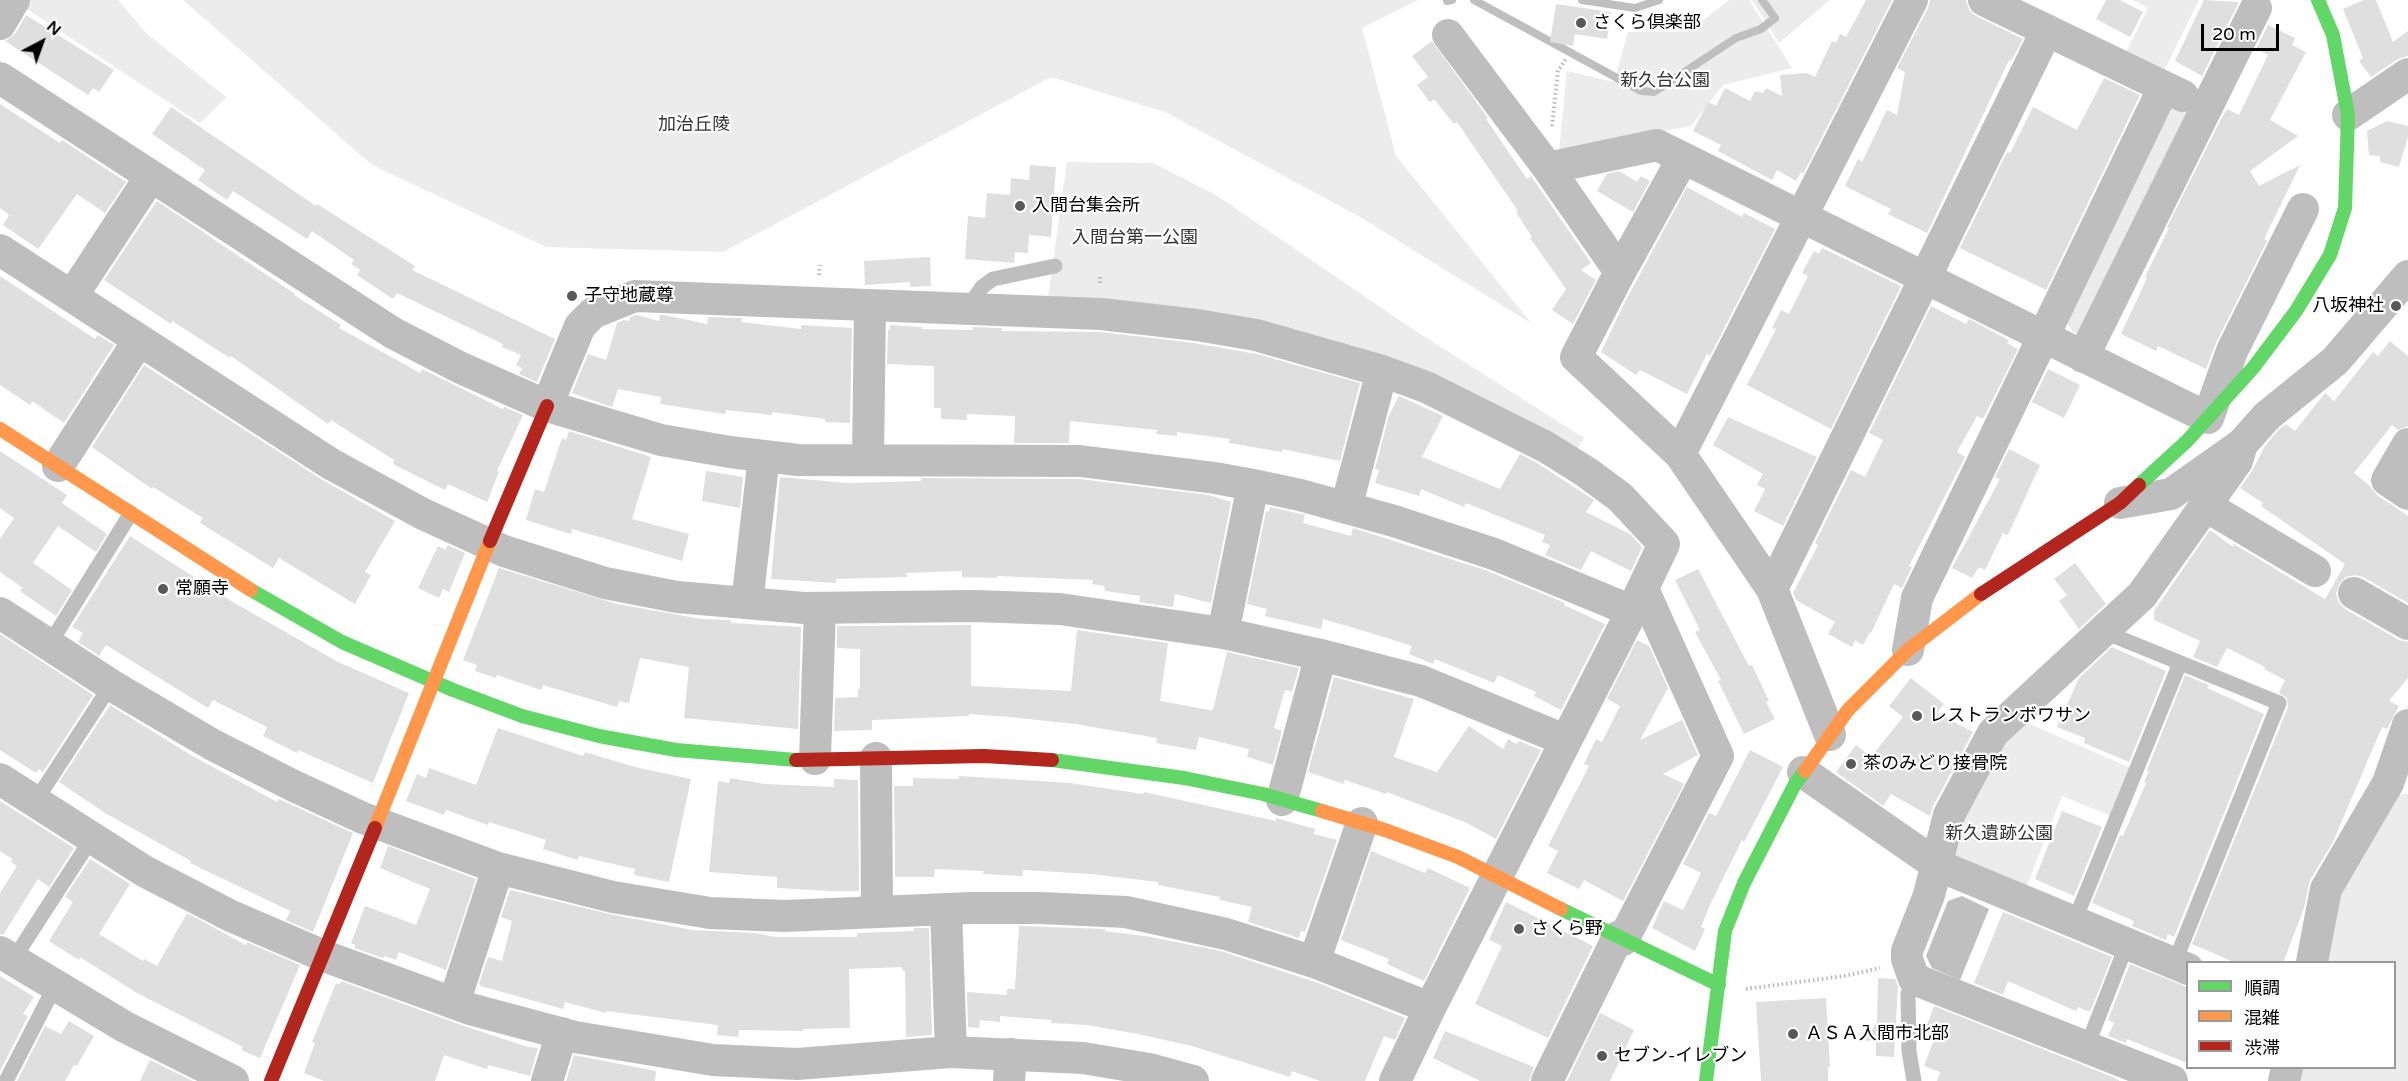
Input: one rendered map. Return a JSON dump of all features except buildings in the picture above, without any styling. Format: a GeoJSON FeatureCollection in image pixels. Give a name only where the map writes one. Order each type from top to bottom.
{"type":"FeatureCollection","features":[{"type":"Feature","properties":{"kind":"street"},"geometry":{"type":"LineString","coordinates":[[0,24],[14,0]]}},
{"type":"Feature","properties":{"kind":"street"},"geometry":{"type":"LineString","coordinates":[[1680,454],[1912,0]]}},
{"type":"Feature","properties":{"kind":"street"},"geometry":{"type":"LineString","coordinates":[[1984,0],[2205,106]]}},
{"type":"Feature","properties":{"kind":"street"},"geometry":{"type":"LineString","coordinates":[[1706,1081],[1725,931],[1744,884],[1795,784],[1848,710],[1908,650],[1965,605],[2120,503],[2187,441],[2253,368],[2296,311],[2330,255],[2345,208],[2348,115],[2333,35],[2318,0]]}},
{"type":"Feature","properties":{"kind":"street"},"geometry":{"type":"LineString","coordinates":[[2083,357],[2205,106],[2256,8]]}},
{"type":"Feature","properties":{"kind":"street"},"geometry":{"type":"LineString","coordinates":[[1772,589],[1923,277],[2047,30]]}},
{"type":"Feature","properties":{"kind":"street"},"geometry":{"type":"LineString","coordinates":[[1448,35],[1548,168],[1620,272]]}},
{"type":"Feature","properties":{"kind":"street"},"geometry":{"type":"LineString","coordinates":[[2348,115],[2408,74]]}},
{"type":"Feature","properties":{"kind":"street"},"geometry":{"type":"LineString","coordinates":[[0,78],[393,333],[461,368],[547,406],[661,440],[798,460],[1080,462],[1215,478],[1300,495],[1346,508],[1638,600],[1718,756],[1547,1081]]}},
{"type":"Feature","properties":{"kind":"street"},"geometry":{"type":"LineString","coordinates":[[1908,650],[1917,598],[2045,338],[2164,87]]}},
{"type":"Feature","properties":{"kind":"street"},"geometry":{"type":"LineString","coordinates":[[1548,168],[1657,145],[2208,418]]}},
{"type":"Feature","properties":{"kind":"street"},"geometry":{"type":"LineString","coordinates":[[1683,158],[1576,357],[1680,454],[1772,589],[1830,735]]}},
{"type":"Feature","properties":{"kind":"street"},"geometry":{"type":"LineString","coordinates":[[72,296],[151,176]]}},
{"type":"Feature","properties":{"kind":"street"},"geometry":{"type":"LineString","coordinates":[[2208,418],[2232,351],[2303,209]]}},
{"type":"Feature","properties":{"kind":"street"},"geometry":{"type":"LineString","coordinates":[[0,250],[331,464],[423,514],[504,551],[605,583],[676,597],[820,608],[974,606],[1060,609],[1223,633],[1421,681],[1565,741]]}},
{"type":"Feature","properties":{"kind":"street"},"geometry":{"type":"LineString","coordinates":[[2120,503],[2171,494],[2242,444],[2268,416],[2335,361],[2408,276]]}},
{"type":"Feature","properties":{"kind":"street"},"geometry":{"type":"LineString","coordinates":[[271,1081],[580,326],[593,313],[635,296],[1101,314],[1197,325],[1256,335],[1382,371],[1426,387],[1546,447],[1620,497],[1664,544],[1638,600],[1496,876],[1395,1081]]}},
{"type":"Feature","properties":{"kind":"street"},"geometry":{"type":"LineString","coordinates":[[868,460],[870,305]]}},
{"type":"Feature","properties":{"kind":"street"},"geometry":{"type":"LineString","coordinates":[[58,466],[139,340]]}},
{"type":"Feature","properties":{"kind":"street"},"geometry":{"type":"LineString","coordinates":[[1346,508],[1382,371]]}},
{"type":"Feature","properties":{"kind":"street"},"geometry":{"type":"LineString","coordinates":[[0,429],[267,600],[333,637],[434,682],[522,716],[599,736],[676,750],[792,760],[984,756],[1054,760],[1184,778],[1282,800],[1362,823],[1458,857],[1719,989]]}},
{"type":"Feature","properties":{"kind":"street"},"geometry":{"type":"LineString","coordinates":[[2172,1081],[1910,969],[1907,951],[1929,895],[1949,815],[1993,733],[2142,595],[2237,461],[2242,444]]}},
{"type":"Feature","properties":{"kind":"street"},"geometry":{"type":"LineString","coordinates":[[2408,444],[2387,480],[2408,494]]}},
{"type":"Feature","properties":{"kind":"street"},"geometry":{"type":"LineString","coordinates":[[747,603],[764,456]]}},
{"type":"Feature","properties":{"kind":"street"},"geometry":{"type":"LineString","coordinates":[[1223,633],[1252,485]]}},
{"type":"Feature","properties":{"kind":"street"},"geometry":{"type":"LineString","coordinates":[[2206,506],[2315,571]]}},
{"type":"Feature","properties":{"kind":"street"},"geometry":{"type":"LineString","coordinates":[[2354,593],[2408,624]]}},
{"type":"Feature","properties":{"kind":"street"},"geometry":{"type":"LineString","coordinates":[[815,759],[820,608]]}},
{"type":"Feature","properties":{"kind":"street"},"geometry":{"type":"LineString","coordinates":[[0,613],[111,685],[233,755],[294,786],[377,823],[498,868],[613,897],[710,913],[785,916],[946,909],[1041,908],[1126,912],[1226,934],[1314,962],[1430,1008]]}},
{"type":"Feature","properties":{"kind":"street"},"geometry":{"type":"LineString","coordinates":[[1282,800],[1321,655]]}},
{"type":"Feature","properties":{"kind":"street"},"geometry":{"type":"LineString","coordinates":[[2312,961],[2326,889],[2402,763],[2408,725]]}},
{"type":"Feature","properties":{"kind":"street"},"geometry":{"type":"LineString","coordinates":[[876,758],[876,912]]}},
{"type":"Feature","properties":{"kind":"street"},"geometry":{"type":"LineString","coordinates":[[1803,772],[1937,864],[2181,966]]}},
{"type":"Feature","properties":{"kind":"street"},"geometry":{"type":"LineString","coordinates":[[0,779],[144,871],[231,916],[324,956],[454,1003],[562,1033],[713,1060],[797,1064],[951,1052],[1010,1067],[1083,1058],[1149,1069],[1193,1081]]}},
{"type":"Feature","properties":{"kind":"street"},"geometry":{"type":"LineString","coordinates":[[1314,962],[1362,823]]}},
{"type":"Feature","properties":{"kind":"street"},"geometry":{"type":"LineString","coordinates":[[454,1003],[498,868]]}},
{"type":"Feature","properties":{"kind":"street"},"geometry":{"type":"LineString","coordinates":[[946,909],[951,1052]]}},
{"type":"Feature","properties":{"kind":"street"},"geometry":{"type":"LineString","coordinates":[[7,956],[124,1027],[232,1081]]}},
{"type":"Feature","properties":{"kind":"street"},"geometry":{"type":"LineString","coordinates":[[548,1081],[562,1033]]}},
{"type":"Feature","properties":{"kind":"lane"},"geometry":{"type":"LineString","coordinates":[[968,308],[982,287],[993,279],[1055,266]]}},
{"type":"Feature","properties":{"kind":"lane"},"geometry":{"type":"LineString","coordinates":[[49,645],[131,513]]}},
{"type":"Feature","properties":{"kind":"lane"},"geometry":{"type":"LineString","coordinates":[[2102,631],[2280,703],[2181,966]]}},
{"type":"Feature","properties":{"kind":"lane"},"geometry":{"type":"LineString","coordinates":[[2074,922],[2180,663]]}},
{"type":"Feature","properties":{"kind":"lane"},"geometry":{"type":"LineString","coordinates":[[35,802],[111,685]]}},
{"type":"Feature","properties":{"kind":"lane"},"geometry":{"type":"LineString","coordinates":[[7,956],[92,838]]}},
{"type":"Feature","properties":{"kind":"lane"},"geometry":{"type":"LineString","coordinates":[[2087,1046],[2127,944]]}},
{"type":"Feature","properties":{"kind":"lane"},"geometry":{"type":"LineString","coordinates":[[1910,969],[1909,1051],[1914,1081]]}},
{"type":"Feature","properties":{"kind":"lane"},"geometry":{"type":"LineString","coordinates":[[6,1081],[56,986]]}},
{"type":"Feature","properties":{"kind":"path"},"geometry":{"type":"LineString","coordinates":[[1548,168],[1558,70],[1566,59]]}},
{"type":"Feature","properties":{"kind":"path"},"geometry":{"type":"LineString","coordinates":[[1719,989],[1910,969]]}},
{"type":"Feature","properties":{"kind":"green space"},"geometry":{"type":"Polygon","coordinates":[[[30,0],[118,0],[146,33],[226,97],[200,123],[25,8],[30,0]]]}},
{"type":"Feature","properties":{"kind":"green space","name":"加治丘陵"},"geometry":{"type":"Polygon","coordinates":[[[183,0],[1418,0],[1362,28],[1396,156],[1532,324],[1360,217],[1165,112],[1051,77],[723,252],[546,247],[372,165],[183,0]]]}},
{"type":"Feature","properties":{"kind":"green space","name":"新久台公園"},"geometry":{"type":"Polygon","coordinates":[[[1729,0],[1749,0],[1792,68],[1723,85],[1691,126],[1559,150],[1567,71],[1614,82],[1628,32],[1688,32],[1729,0]]]}},
{"type":"Feature","properties":{"kind":"green space"},"geometry":{"type":"Polygon","coordinates":[[[1752,0],[1830,0],[1779,43],[1752,0]]]}},
{"type":"Feature","properties":{"kind":"green space"},"geometry":{"type":"Polygon","coordinates":[[[2133,0],[2199,0],[2165,69],[2126,52],[2148,8],[2133,0]]]}},
{"type":"Feature","properties":{"kind":"green space"},"geometry":{"type":"Polygon","coordinates":[[[2183,103],[2190,113],[2080,334],[2073,332],[2066,322],[2169,106],[2183,103]]]}},
{"type":"Feature","properties":{"kind":"green space","name":"入間台第一公園"},"geometry":{"type":"Polygon","coordinates":[[[1067,162],[1153,163],[1216,195],[1408,326],[1584,438],[1572,457],[1461,394],[1364,350],[1268,329],[1047,304],[1067,162]]]}},
{"type":"Feature","properties":{"kind":"green space","name":"新久遺跡公園"},"geometry":{"type":"Polygon","coordinates":[[[2023,721],[2131,768],[2111,816],[2062,796],[2024,893],[1962,868],[1951,846],[2002,739],[2023,721]]]}},
{"type":"Feature","properties":{"kind":"green space"},"geometry":{"type":"Polygon","coordinates":[[[2408,794],[2408,1081],[2297,1081],[2297,1069],[2396,1069],[2396,961],[2322,961],[2340,888],[2394,795],[2408,794]]]}},
{"type":"Feature","properties":{"kind":"shaded area"},"geometry":{"type":"Polygon","coordinates":[[[1962,896],[1989,909],[1960,980],[1932,968],[1926,956],[1948,901],[1962,896]]]}},
{"type":"Feature","properties":{"kind":"waterway"},"geometry":{"type":"LineString","coordinates":[[1447,1],[1452,0]]}},
{"type":"Feature","properties":{"kind":"waterway"},"geometry":{"type":"LineString","coordinates":[[1474,0],[1641,91],[1654,92],[1736,38],[1761,29],[1775,18],[1762,0]]}},
{"type":"Feature","properties":{"kind":"waterway"},"geometry":{"type":"LineString","coordinates":[[1582,0],[1635,8],[1659,0]]}},
{"type":"Feature","properties":{"kind":"traffic: fast"},"geometry":{"type":"LineString","coordinates":[[2139,485],[2187,441],[2253,368],[2296,311],[2330,255],[2345,208],[2348,115],[2333,35],[2318,0]]}},
{"type":"Feature","properties":{"kind":"traffic: fast"},"geometry":{"type":"LineString","coordinates":[[251,590],[342,642],[453,690],[522,716],[599,736],[676,750],[796,760]]}},
{"type":"Feature","properties":{"kind":"traffic: fast"},"geometry":{"type":"LineString","coordinates":[[1052,760],[1184,778],[1263,794],[1322,811]]}},
{"type":"Feature","properties":{"kind":"traffic: fast"},"geometry":{"type":"LineString","coordinates":[[1706,1081],[1725,931],[1744,883],[1795,784],[1805,771]]}},
{"type":"Feature","properties":{"kind":"traffic: fast"},"geometry":{"type":"LineString","coordinates":[[1561,909],[1719,985]]}},
{"type":"Feature","properties":{"kind":"traffic: slow"},"geometry":{"type":"LineString","coordinates":[[0,429],[251,590]]}},
{"type":"Feature","properties":{"kind":"traffic: slow"},"geometry":{"type":"LineString","coordinates":[[375,828],[490,541]]}},
{"type":"Feature","properties":{"kind":"traffic: slow"},"geometry":{"type":"LineString","coordinates":[[1805,771],[1848,710],[1908,650],[1981,594]]}},
{"type":"Feature","properties":{"kind":"traffic: slow"},"geometry":{"type":"LineString","coordinates":[[1322,811],[1385,830],[1458,857],[1561,909]]}},
{"type":"Feature","properties":{"kind":"traffic: jam"},"geometry":{"type":"LineString","coordinates":[[490,541],[547,406]]}},
{"type":"Feature","properties":{"kind":"traffic: jam"},"geometry":{"type":"LineString","coordinates":[[1981,594],[2120,503],[2139,485]]}},
{"type":"Feature","properties":{"kind":"traffic: jam"},"geometry":{"type":"LineString","coordinates":[[796,760],[984,756],[1052,760]]}},
{"type":"Feature","properties":{"kind":"traffic: jam"},"geometry":{"type":"LineString","coordinates":[[271,1081],[375,828]]}},
{"type":"Feature","properties":{"kind":"place","name":"さくら倶楽部"},"geometry":{"type":"Point","coordinates":[1581,23]}},
{"type":"Feature","properties":{"kind":"place","name":"入間台集会所"},"geometry":{"type":"Point","coordinates":[1020,206]}},
{"type":"Feature","properties":{"kind":"place","name":"子守地蔵尊"},"geometry":{"type":"Point","coordinates":[572,296]}},
{"type":"Feature","properties":{"kind":"place","name":"八坂神社"},"geometry":{"type":"Point","coordinates":[2396,306]}},
{"type":"Feature","properties":{"kind":"place","name":"常願寺"},"geometry":{"type":"Point","coordinates":[163,589]}},
{"type":"Feature","properties":{"kind":"place","name":"レストランボワサン"},"geometry":{"type":"Point","coordinates":[1917,716]}},
{"type":"Feature","properties":{"kind":"place","name":"茶のみどり接骨院"},"geometry":{"type":"Point","coordinates":[1851,764]}},
{"type":"Feature","properties":{"kind":"place","name":"さくら野"},"geometry":{"type":"Point","coordinates":[1519,929]}},
{"type":"Feature","properties":{"kind":"place","name":"ＡＳＡ入間市北部"},"geometry":{"type":"Point","coordinates":[1793,1034]}},
{"type":"Feature","properties":{"kind":"place","name":"セブン-イレブン"},"geometry":{"type":"Point","coordinates":[1602,1056]}}]}
